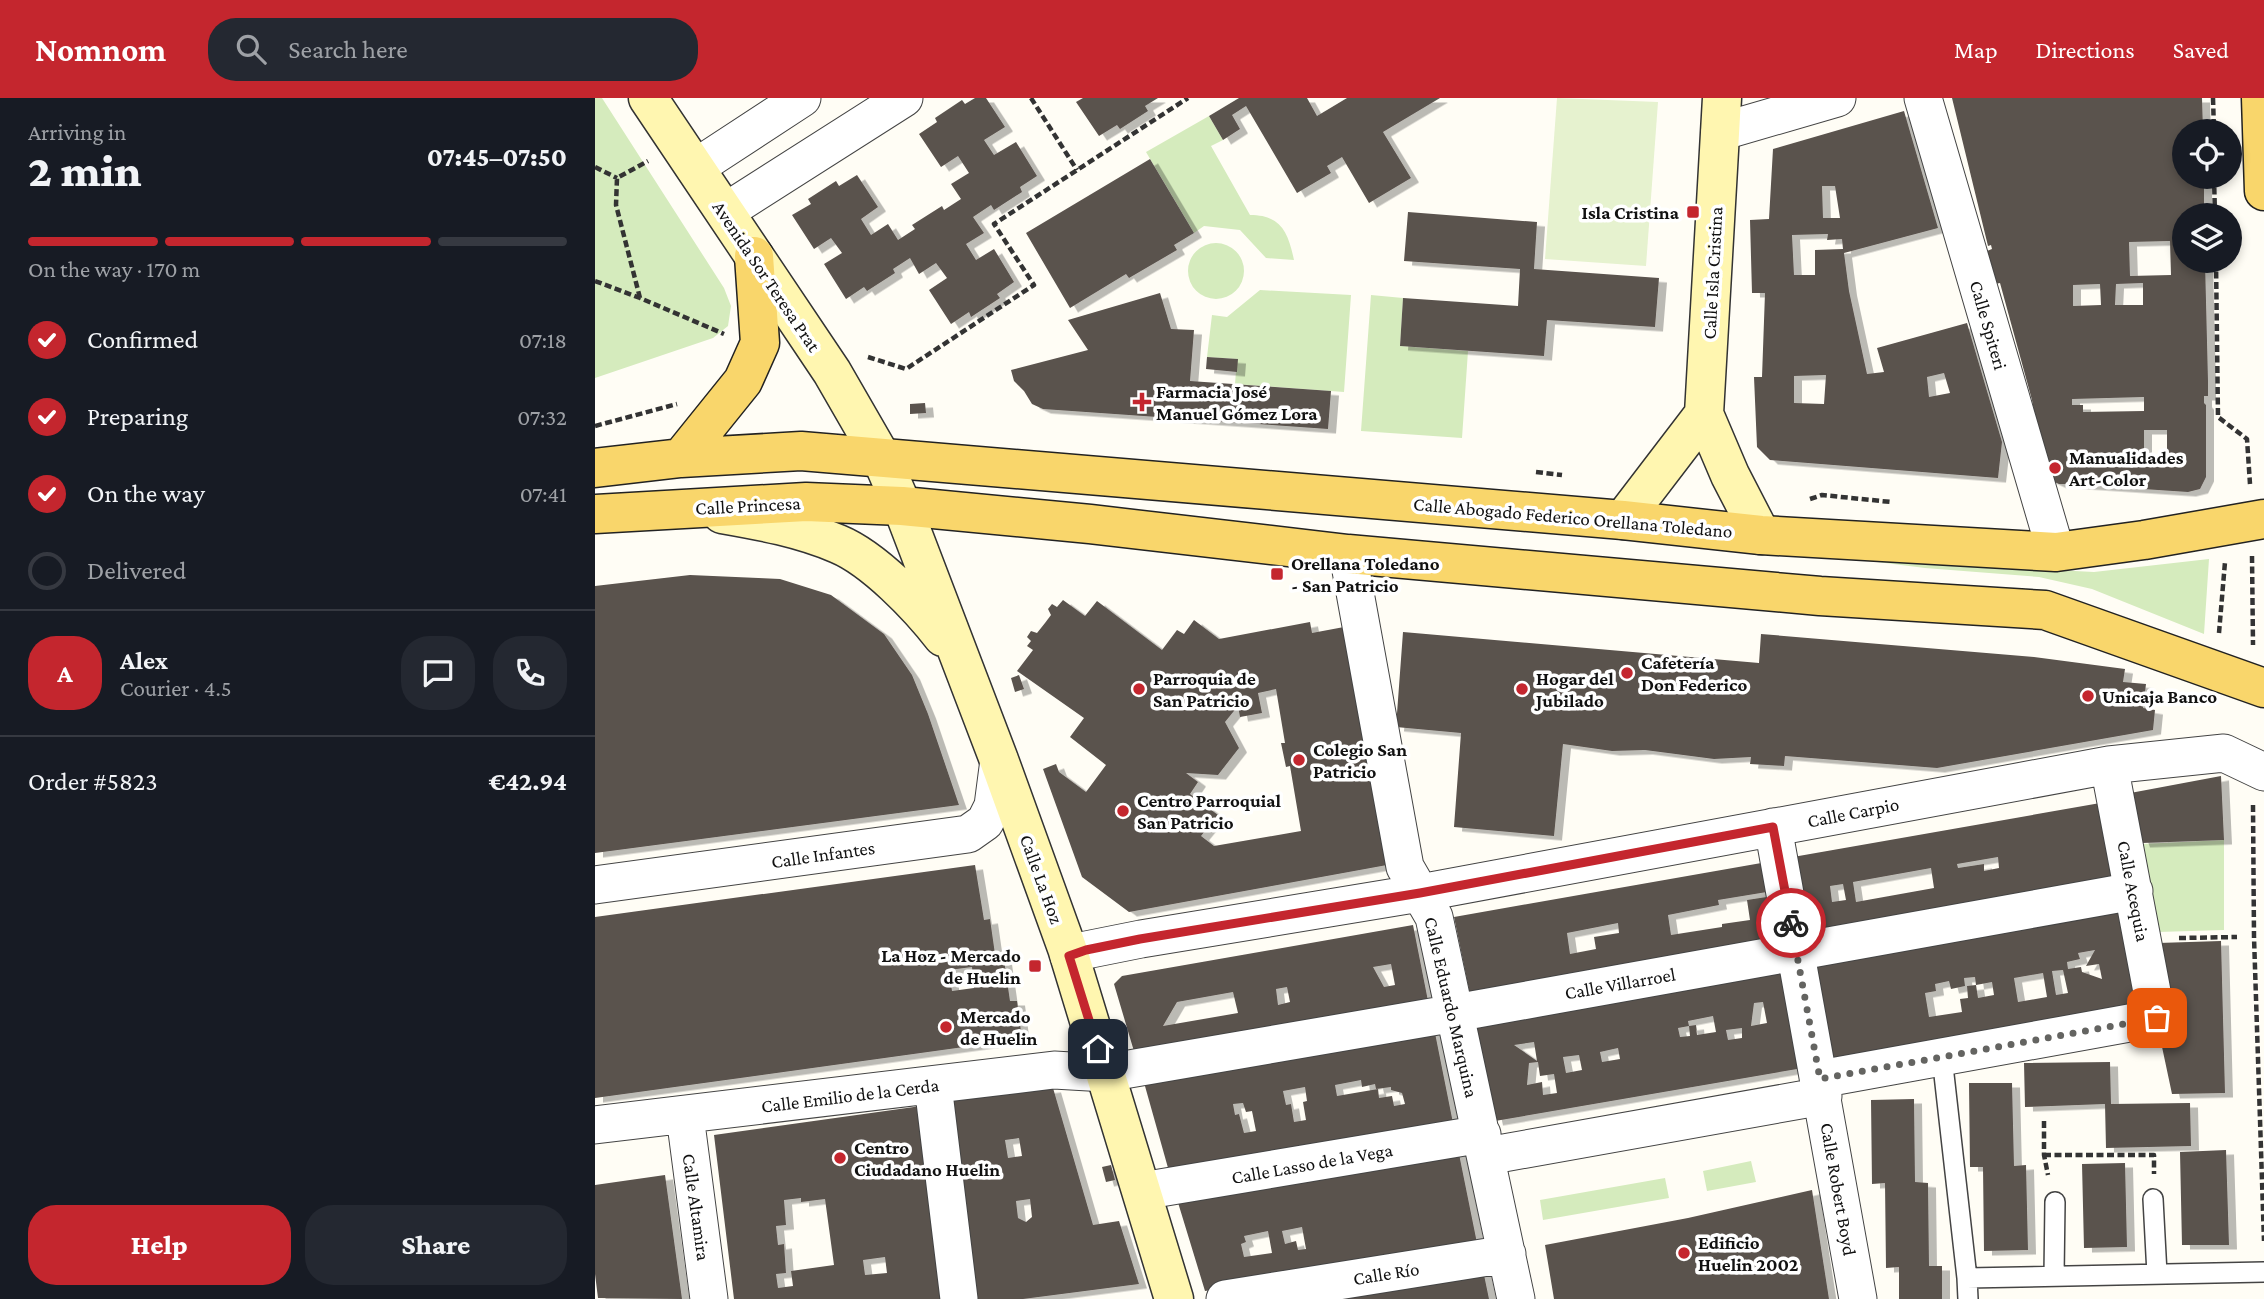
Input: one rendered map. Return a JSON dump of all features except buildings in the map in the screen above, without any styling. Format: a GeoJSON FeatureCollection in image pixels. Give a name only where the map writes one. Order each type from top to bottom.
{"type":"FeatureCollection","features":[{"type":"Feature","properties":{"kind":"main road","name":"Avenida Sor Teresa Prat"},"geometry":{"type":"LineString","coordinates":[[648,98],[832,372],[881,457],[902,506]]}},
{"type":"Feature","properties":{"kind":"main road"},"geometry":{"type":"LineString","coordinates":[[2262,98],[2264,191]]}},
{"type":"Feature","properties":{"kind":"main road","name":"Calle Isla Cristina"},"geometry":{"type":"LineString","coordinates":[[1721,115],[1704,414],[1730,475],[1761,535]]}},
{"type":"Feature","properties":{"kind":"main road"},"geometry":{"type":"LineString","coordinates":[[681,458],[743,381],[759,343],[754,256]]}},
{"type":"Feature","properties":{"kind":"main road"},"geometry":{"type":"LineString","coordinates":[[1623,520],[1704,414]]}},
{"type":"Feature","properties":{"kind":"main road"},"geometry":{"type":"LineString","coordinates":[[595,468],[681,458],[801,451],[881,457]]}},
{"type":"Feature","properties":{"kind":"main road","name":"Calle Abogado Federico Orellana Toledano"},"geometry":{"type":"LineString","coordinates":[[881,457],[1623,520],[1761,535],[2056,552],[2258,520]]}},
{"type":"Feature","properties":{"kind":"main road","name":"Calle Princesa"},"geometry":{"type":"LineString","coordinates":[[595,514],[806,502],[902,506]]}},
{"type":"Feature","properties":{"kind":"main road"},"geometry":{"type":"LineString","coordinates":[[902,506],[1090,524],[1347,554],[1820,596],[2045,610],[2259,687]]}},
{"type":"Feature","properties":{"kind":"main road","name":"Calle La Hoz"},"geometry":{"type":"LineString","coordinates":[[902,506],[999,760],[1069,956],[1174,1299]]}},
{"type":"Feature","properties":{"kind":"main road"},"geometry":{"type":"LineString","coordinates":[[684,508],[781,524],[841,545],[889,578],[931,622],[961,661]]}},
{"type":"Feature","properties":{"kind":"main road"},"geometry":{"type":"LineString","coordinates":[[1761,535],[1820,596]]}},
{"type":"Feature","properties":{"kind":"street"},"geometry":{"type":"LineString","coordinates":[[695,168],[802,98]]}},
{"type":"Feature","properties":{"kind":"street"},"geometry":{"type":"LineString","coordinates":[[725,212],[904,98]]}},
{"type":"Feature","properties":{"kind":"street","name":"Calle Isla Cristina"},"geometry":{"type":"LineString","coordinates":[[1721,115],[1837,98]]}},
{"type":"Feature","properties":{"kind":"street","name":"Calle Spiteri"},"geometry":{"type":"LineString","coordinates":[[1923,98],[2056,552]]}},
{"type":"Feature","properties":{"kind":"street","name":"Calle Eduardo Marquina"},"geometry":{"type":"LineString","coordinates":[[1347,554],[1405,867],[1434,917],[1516,1299]]}},
{"type":"Feature","properties":{"kind":"street","name":"Calle Carpio"},"geometry":{"type":"LineString","coordinates":[[1069,956],[1140,939],[1420,893],[2109,765],[2224,753],[2258,769]]}},
{"type":"Feature","properties":{"kind":"street","name":"Calle Infantes"},"geometry":{"type":"LineString","coordinates":[[595,885],[968,834],[985,822],[993,806],[999,760]]}},
{"type":"Feature","properties":{"kind":"street","name":"Calle Acequia"},"geometry":{"type":"LineString","coordinates":[[2109,765],[2157,1018]]}},
{"type":"Feature","properties":{"kind":"street","name":"Calle Robert Boyd"},"geometry":{"type":"LineString","coordinates":[[1773,827],[1858,1299]]}},
{"type":"Feature","properties":{"kind":"street","name":"Calle Villarroel"},"geometry":{"type":"LineString","coordinates":[[1106,1073],[2134,891]]}},
{"type":"Feature","properties":{"kind":"street","name":"Calle Lasso de la Vega"},"geometry":{"type":"LineString","coordinates":[[1142,1191],[1485,1145],[1821,1088],[1942,1057],[2157,1018]]}},
{"type":"Feature","properties":{"kind":"street","name":"Calle Emilio de la Cerda"},"geometry":{"type":"LineString","coordinates":[[595,1125],[1054,1070],[1106,1073]]}},
{"type":"Feature","properties":{"kind":"street"},"geometry":{"type":"LineString","coordinates":[[933,1085],[959,1299]]}},
{"type":"Feature","properties":{"kind":"street","name":"Calle Altamira"},"geometry":{"type":"LineString","coordinates":[[685,1116],[709,1299]]}},
{"type":"Feature","properties":{"kind":"street","name":"Calle Río"},"geometry":{"type":"LineString","coordinates":[[1224,1299],[1507,1254]]}},
{"type":"Feature","properties":{"kind":"lane"},"geometry":{"type":"LineString","coordinates":[[1942,1057],[1968,1299]]}},
{"type":"Feature","properties":{"kind":"lane"},"geometry":{"type":"LineString","coordinates":[[2154,1199],[2157,1274]]}},
{"type":"Feature","properties":{"kind":"lane"},"geometry":{"type":"LineString","coordinates":[[2054,1276],[2055,1202]]}},
{"type":"Feature","properties":{"kind":"lane"},"geometry":{"type":"LineString","coordinates":[[1967,1278],[2264,1272]]}},
{"type":"Feature","properties":{"kind":"path"},"geometry":{"type":"LineString","coordinates":[[1031,98],[1077,170]]}},
{"type":"Feature","properties":{"kind":"path"},"geometry":{"type":"LineString","coordinates":[[868,356],[906,369],[1034,285],[994,224],[1188,98]]}},
{"type":"Feature","properties":{"kind":"path"},"geometry":{"type":"LineString","coordinates":[[2213,98],[2214,119]]}},
{"type":"Feature","properties":{"kind":"path"},"geometry":{"type":"LineString","coordinates":[[617,178],[648,161],[641,150]]}},
{"type":"Feature","properties":{"kind":"path"},"geometry":{"type":"LineString","coordinates":[[595,167],[617,178]]}},
{"type":"Feature","properties":{"kind":"path"},"geometry":{"type":"LineString","coordinates":[[617,178],[616,205],[640,298]]}},
{"type":"Feature","properties":{"kind":"path"},"geometry":{"type":"LineString","coordinates":[[2216,273],[2218,418],[2247,439],[2258,520],[2259,687]]}},
{"type":"Feature","properties":{"kind":"path"},"geometry":{"type":"LineString","coordinates":[[595,281],[728,337]]}},
{"type":"Feature","properties":{"kind":"path"},"geometry":{"type":"LineString","coordinates":[[595,426],[674,404]]}},
{"type":"Feature","properties":{"kind":"path"},"geometry":{"type":"LineString","coordinates":[[2218,643],[2225,550]]}},
{"type":"Feature","properties":{"kind":"path"},"geometry":{"type":"LineString","coordinates":[[2258,769],[2254,937],[2264,1241]]}},
{"type":"Feature","properties":{"kind":"path"},"geometry":{"type":"LineString","coordinates":[[2167,938],[2238,937]]}},
{"type":"Feature","properties":{"kind":"path"},"geometry":{"type":"LineString","coordinates":[[2044,1121],[2044,1155],[2055,1202]]}},
{"type":"Feature","properties":{"kind":"path"},"geometry":{"type":"LineString","coordinates":[[2044,1155],[2154,1155]]}},
{"type":"Feature","properties":{"kind":"green space"},"geometry":{"type":"Polygon","coordinates":[[[595,98],[602,98],[724,288],[731,306],[728,326],[713,338],[595,378],[595,98]]]}},
{"type":"Feature","properties":{"kind":"green space"},"geometry":{"type":"Polygon","coordinates":[[[1557,98],[1658,102],[1646,266],[1545,259],[1557,98]]]}},
{"type":"Feature","properties":{"kind":"green space"},"geometry":{"type":"Polygon","coordinates":[[[1209,116],[1223,140],[1211,146],[1250,215],[1269,218],[1281,227],[1286,233],[1294,260],[1266,258],[1240,230],[1204,226],[1194,233],[1146,152],[1209,116]]]}},
{"type":"Feature","properties":{"kind":"green space"},"geometry":{"type":"Polygon","coordinates":[[[1216,243],[1227,245],[1236,251],[1242,260],[1242,282],[1236,291],[1227,297],[1216,299],[1205,297],[1196,291],[1190,282],[1188,271],[1190,260],[1196,251],[1205,245],[1216,243]]]}},
{"type":"Feature","properties":{"kind":"green space"},"geometry":{"type":"Polygon","coordinates":[[[1260,290],[1351,295],[1344,392],[1235,384],[1237,359],[1207,357],[1212,315],[1227,317],[1260,290]]]}},
{"type":"Feature","properties":{"kind":"green space"},"geometry":{"type":"Polygon","coordinates":[[[1371,295],[1403,298],[1400,346],[1468,351],[1462,438],[1361,431],[1371,295]]]}},
{"type":"Feature","properties":{"kind":"green space"},"geometry":{"type":"Polygon","coordinates":[[[2209,559],[2204,634],[2092,589],[2039,577],[1861,560],[2094,572],[2209,559]]]}},
{"type":"Feature","properties":{"kind":"green space"},"geometry":{"type":"Polygon","coordinates":[[[2224,840],[2224,930],[2158,932],[2142,844],[2224,840]]]}},
{"type":"Feature","properties":{"kind":"green space"},"geometry":{"type":"Polygon","coordinates":[[[1751,1161],[1756,1182],[1707,1191],[1703,1171],[1751,1161]]]}},
{"type":"Feature","properties":{"kind":"green space"},"geometry":{"type":"Polygon","coordinates":[[[1665,1178],[1669,1198],[1543,1220],[1540,1200],[1665,1178]]]}},
{"type":"Feature","properties":{"kind":"way so far"},"geometry":{"type":"LineString","coordinates":[[1791,923],[1820,1079],[2157,1018]]}},
{"type":"Feature","properties":{"kind":"place","name":"Isla Cristina"},"geometry":{"type":"Point","coordinates":[1693,212]}},
{"type":"Feature","properties":{"kind":"place","name":"Farmacia José Manuel Gómez Lora"},"geometry":{"type":"Point","coordinates":[1142,402]}},
{"type":"Feature","properties":{"kind":"place","name":"Manualidades Art-Color"},"geometry":{"type":"Point","coordinates":[2055,468]}},
{"type":"Feature","properties":{"kind":"place","name":"Orellana Toledano - San Patricio"},"geometry":{"type":"Point","coordinates":[1277,574]}},
{"type":"Feature","properties":{"kind":"place","name":"Cafetería Don Federico"},"geometry":{"type":"Point","coordinates":[1627,673]}},
{"type":"Feature","properties":{"kind":"place","name":"Parroquia de San Patricio"},"geometry":{"type":"Point","coordinates":[1139,689]}},
{"type":"Feature","properties":{"kind":"place","name":"Hogar del Jubilado"},"geometry":{"type":"Point","coordinates":[1522,689]}},
{"type":"Feature","properties":{"kind":"place","name":"Unicaja Banco"},"geometry":{"type":"Point","coordinates":[2088,696]}},
{"type":"Feature","properties":{"kind":"place","name":"Colegio San Patricio"},"geometry":{"type":"Point","coordinates":[1299,760]}},
{"type":"Feature","properties":{"kind":"place","name":"Centro Parroquial San Patricio"},"geometry":{"type":"Point","coordinates":[1123,811]}},
{"type":"Feature","properties":{"kind":"place","name":"La Hoz - Mercado de Huelin"},"geometry":{"type":"Point","coordinates":[1035,966]}},
{"type":"Feature","properties":{"kind":"place","name":"Mercado de Huelin"},"geometry":{"type":"Point","coordinates":[946,1027]}},
{"type":"Feature","properties":{"kind":"place","name":"Centro Ciudadano Huelin"},"geometry":{"type":"Point","coordinates":[840,1158]}},
{"type":"Feature","properties":{"kind":"place","name":"Edificio Huelin 2002"},"geometry":{"type":"Point","coordinates":[1684,1253]}},
{"type":"Feature","properties":{"kind":"route"},"geometry":{"type":"LineString","coordinates":[[1098,1049],[1069,956],[1140,939],[1420,893],[1773,827],[1791,923]]}}]}
